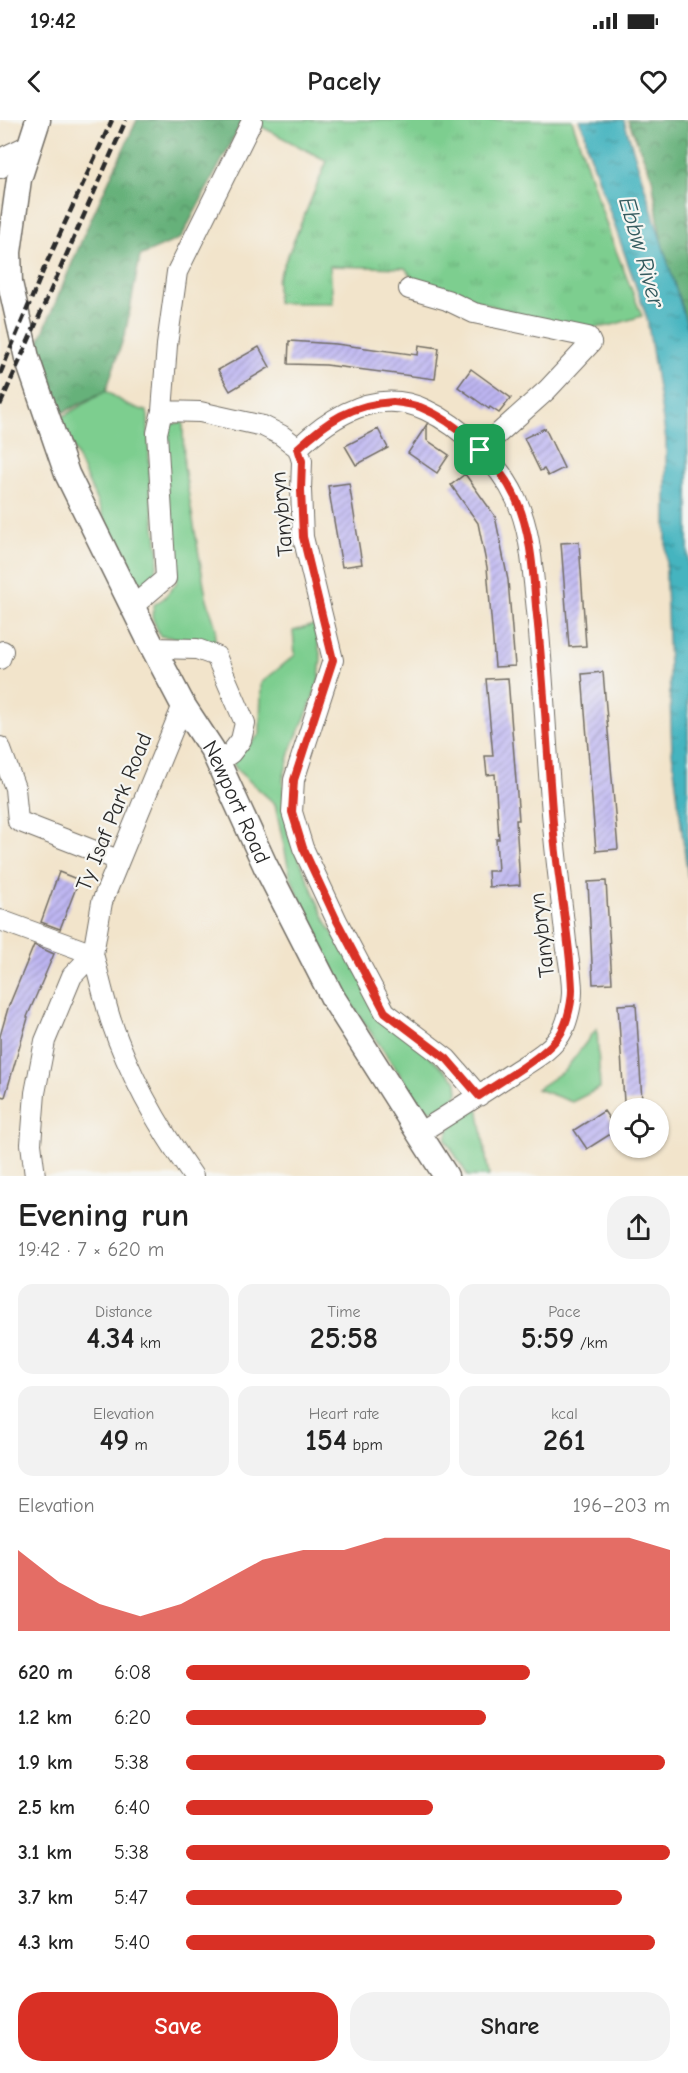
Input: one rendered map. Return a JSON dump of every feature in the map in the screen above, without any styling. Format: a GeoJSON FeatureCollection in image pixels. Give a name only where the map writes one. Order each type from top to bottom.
{"type":"FeatureCollection","features":[{"type":"Feature","properties":{"kind":"main road","name":"Newport Road"},"geometry":{"type":"LineString","coordinates":[[38,120],[19,179],[12,217],[9,252],[10,283],[27,358],[67,474],[132,608],[183,705],[212,749],[265,865],[333,998],[446,1176]]}},
{"type":"Feature","properties":{"kind":"street"},"geometry":{"type":"LineString","coordinates":[[132,608],[166,578],[157,433],[162,411],[167,345],[177,273],[252,121]]}},
{"type":"Feature","properties":{"kind":"street"},"geometry":{"type":"LineString","coordinates":[[0,168],[6,156],[29,145]]}},
{"type":"Feature","properties":{"kind":"street"},"geometry":{"type":"LineString","coordinates":[[409,289],[447,300],[474,313],[588,337],[591,343],[547,390],[480,450]]}},
{"type":"Feature","properties":{"kind":"street","name":"Tanybryn"},"geometry":{"type":"LineString","coordinates":[[419,1133],[479,1096],[551,1046],[563,1030],[572,991],[553,825],[541,655],[528,541],[517,500],[504,478],[460,430],[417,406],[393,402],[371,403],[337,416],[298,448],[302,461],[303,537],[333,660],[294,780],[292,812],[303,848],[337,921],[385,1012],[447,1059],[479,1096]]}},
{"type":"Feature","properties":{"kind":"street"},"geometry":{"type":"LineString","coordinates":[[162,411],[200,412],[263,426],[281,435],[298,448]]}},
{"type":"Feature","properties":{"kind":"street"},"geometry":{"type":"LineString","coordinates":[[153,648],[197,649],[216,656],[245,723],[241,740],[231,753],[218,762]]}},
{"type":"Feature","properties":{"kind":"street","name":"Ty Isaf Park Road"},"geometry":{"type":"LineString","coordinates":[[93,954],[102,902],[183,705]]}},
{"type":"Feature","properties":{"kind":"street"},"geometry":{"type":"LineString","coordinates":[[0,747],[15,788],[18,821],[118,860]]}},
{"type":"Feature","properties":{"kind":"street"},"geometry":{"type":"LineString","coordinates":[[0,920],[93,954]]}},
{"type":"Feature","properties":{"kind":"street"},"geometry":{"type":"LineString","coordinates":[[35,1176],[31,1144],[34,1093],[45,1041],[72,976],[93,954]]}},
{"type":"Feature","properties":{"kind":"street"},"geometry":{"type":"LineString","coordinates":[[93,954],[111,1021],[135,1081],[163,1133],[193,1176]]}},
{"type":"Feature","properties":{"kind":"green space"},"geometry":{"type":"Polygon","coordinates":[[[137,120],[243,120],[181,238],[140,256],[126,330],[106,391],[60,414],[31,361],[86,230],[137,120]]]}},
{"type":"Feature","properties":{"kind":"green space"},"geometry":{"type":"Polygon","coordinates":[[[249,120],[572,120],[611,238],[642,316],[609,326],[582,329],[514,313],[414,280],[405,268],[330,266],[333,303],[277,303],[277,281],[327,161],[249,120]]]}},
{"type":"Feature","properties":{"kind":"green space"},"geometry":{"type":"Polygon","coordinates":[[[628,120],[688,120],[688,428],[652,177],[628,120]]]}},
{"type":"Feature","properties":{"kind":"green space"},"geometry":{"type":"Polygon","coordinates":[[[106,391],[129,406],[147,411],[150,490],[159,555],[155,576],[145,583],[131,579],[60,418],[106,391]]]}},
{"type":"Feature","properties":{"kind":"green space"},"geometry":{"type":"Polygon","coordinates":[[[183,422],[184,467],[206,596],[216,628],[215,642],[160,636],[152,617],[154,605],[164,598],[177,582],[177,556],[168,505],[163,431],[170,424],[183,422]]]}},
{"type":"Feature","properties":{"kind":"green space"},"geometry":{"type":"Polygon","coordinates":[[[314,625],[321,658],[319,680],[292,746],[283,779],[288,833],[327,924],[352,965],[422,1050],[457,1081],[458,1093],[449,1105],[437,1111],[423,1108],[350,1002],[312,928],[290,875],[275,804],[237,770],[232,762],[260,734],[261,683],[295,655],[293,631],[314,625]]]}},
{"type":"Feature","properties":{"kind":"green space"},"geometry":{"type":"Polygon","coordinates":[[[597,1028],[600,1088],[572,1102],[537,1089],[565,1070],[597,1028]]]}},
{"type":"Feature","properties":{"kind":"green space"},"geometry":{"type":"Polygon","coordinates":[[[478,1106],[489,1176],[468,1176],[446,1140],[453,1124],[478,1106]]]}},
{"type":"Feature","properties":{"kind":"water","name":"Ebbw River"},"geometry":{"type":"Polygon","coordinates":[[[579,120],[624,120],[688,328],[688,879],[672,752],[666,584],[666,440],[647,318],[579,120]]]}},
{"type":"Feature","properties":{"kind":"building"},"geometry":{"type":"Polygon","coordinates":[[[289,341],[336,344],[418,355],[419,345],[439,348],[435,379],[326,365],[288,364],[289,341]]]}},
{"type":"Feature","properties":{"kind":"building"},"geometry":{"type":"Polygon","coordinates":[[[259,347],[270,367],[230,391],[218,370],[259,347]]]}},
{"type":"Feature","properties":{"kind":"building"},"geometry":{"type":"Polygon","coordinates":[[[471,369],[511,398],[499,413],[490,407],[489,409],[458,387],[471,369]]]}},
{"type":"Feature","properties":{"kind":"building"},"geometry":{"type":"Polygon","coordinates":[[[427,424],[427,440],[449,455],[437,473],[408,453],[427,424]]]}},
{"type":"Feature","properties":{"kind":"building"},"geometry":{"type":"Polygon","coordinates":[[[545,428],[564,468],[548,476],[544,469],[540,471],[524,438],[545,428]]]}},
{"type":"Feature","properties":{"kind":"building"},"geometry":{"type":"Polygon","coordinates":[[[378,429],[388,448],[356,465],[345,446],[378,429]]]}},
{"type":"Feature","properties":{"kind":"building"},"geometry":{"type":"Polygon","coordinates":[[[465,474],[495,516],[508,580],[515,666],[495,667],[487,567],[478,523],[451,485],[465,474]]]}},
{"type":"Feature","properties":{"kind":"building"},"geometry":{"type":"Polygon","coordinates":[[[349,483],[362,564],[342,567],[328,486],[349,483]]]}},
{"type":"Feature","properties":{"kind":"building"},"geometry":{"type":"Polygon","coordinates":[[[579,542],[586,646],[569,647],[561,543],[579,542]]]}},
{"type":"Feature","properties":{"kind":"building"},"geometry":{"type":"Polygon","coordinates":[[[603,672],[618,849],[596,851],[582,674],[603,672]]]}},
{"type":"Feature","properties":{"kind":"building"},"geometry":{"type":"Polygon","coordinates":[[[508,678],[519,820],[516,820],[520,885],[489,887],[488,871],[498,871],[496,839],[499,839],[495,774],[487,775],[485,756],[493,756],[486,679],[508,678]]]}},
{"type":"Feature","properties":{"kind":"building"},"geometry":{"type":"Polygon","coordinates":[[[59,872],[79,880],[60,929],[41,922],[59,872]]]}},
{"type":"Feature","properties":{"kind":"building"},"geometry":{"type":"Polygon","coordinates":[[[606,881],[612,983],[593,984],[588,882],[606,881]]]}},
{"type":"Feature","properties":{"kind":"building"},"geometry":{"type":"Polygon","coordinates":[[[34,945],[54,954],[27,1017],[5,1097],[0,1096],[0,1036],[8,1008],[34,945]]]}},
{"type":"Feature","properties":{"kind":"building"},"geometry":{"type":"Polygon","coordinates":[[[636,1004],[642,1098],[624,1098],[618,1005],[636,1004]]]}},
{"type":"Feature","properties":{"kind":"building"},"geometry":{"type":"Polygon","coordinates":[[[604,1111],[609,1118],[609,1135],[587,1149],[574,1130],[604,1111]]]}},
{"type":"Feature","properties":{"kind":"railway"},"geometry":{"type":"LineString","coordinates":[[0,374],[43,271],[112,120]]}},
{"type":"Feature","properties":{"kind":"railway"},"geometry":{"type":"LineString","coordinates":[[0,405],[126,120]]}},
{"type":"Feature","properties":{"kind":"route"},"geometry":{"type":"LineString","coordinates":[[393,402],[417,406],[434,414],[460,430],[480,450],[504,478],[517,500],[527,532],[541,655],[553,825],[572,997],[563,1030],[551,1046],[479,1096],[447,1059],[385,1012],[337,921],[303,848],[292,812],[294,780],[333,660],[303,537],[302,461],[298,448],[337,416],[371,403],[393,402]]}}]}
